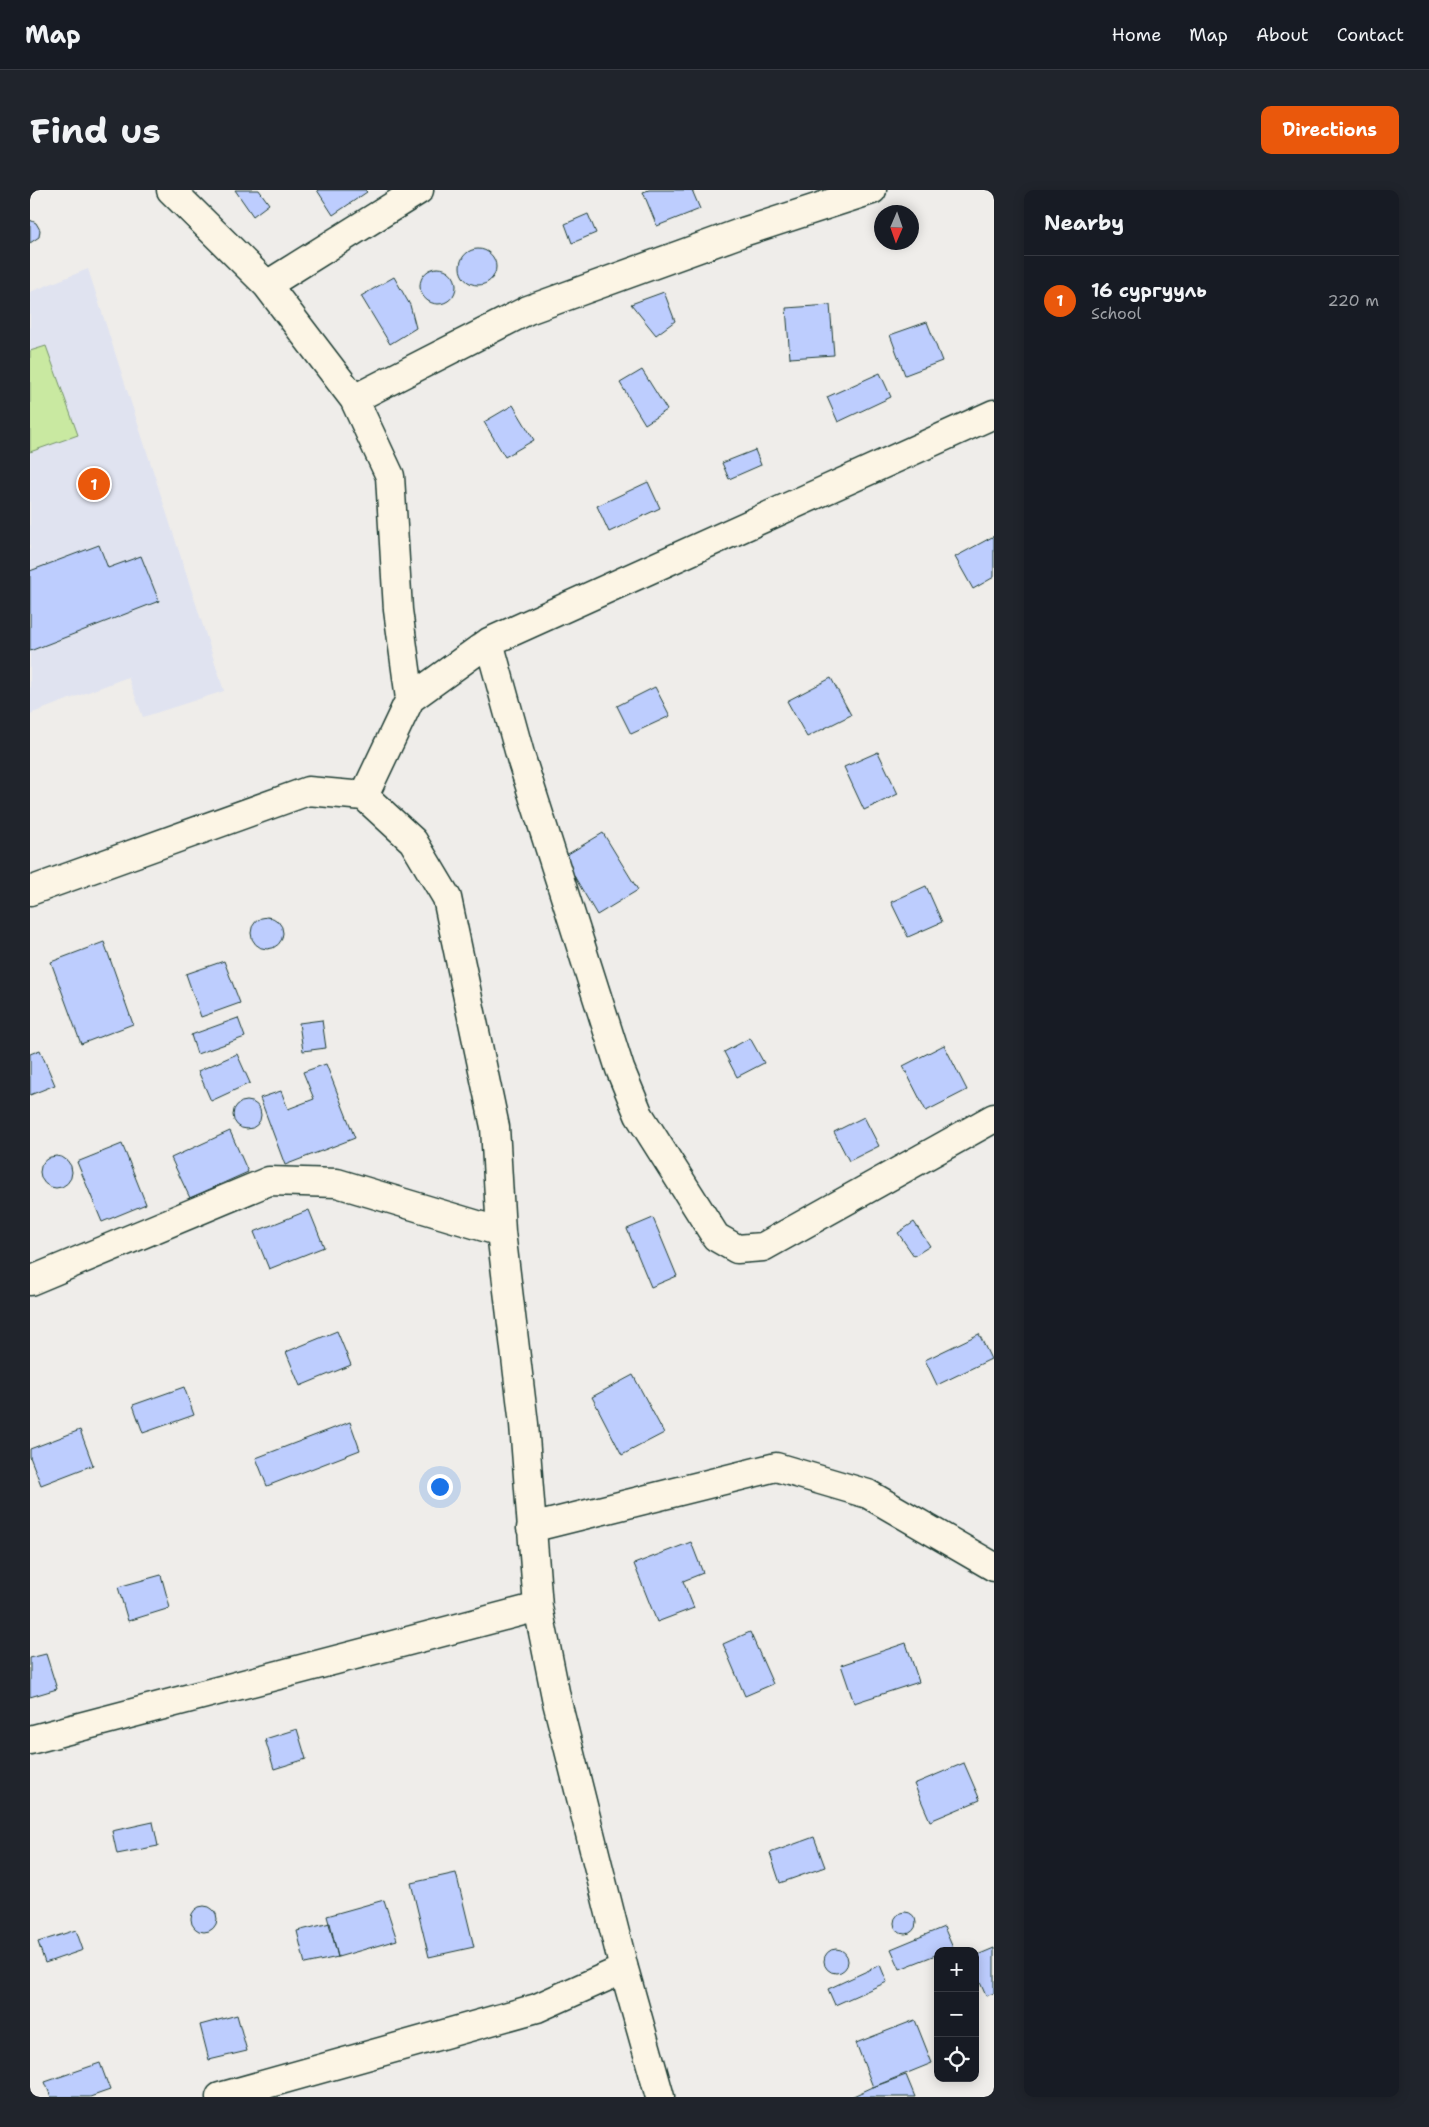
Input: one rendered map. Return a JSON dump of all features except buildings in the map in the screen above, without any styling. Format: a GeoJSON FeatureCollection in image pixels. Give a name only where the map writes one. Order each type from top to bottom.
{"type":"FeatureCollection","features":[{"type":"Feature","properties":{"kind":"street"},"geometry":{"type":"LineString","coordinates":[[171,190],[267,285],[354,399],[390,476],[398,610],[410,699]]}},
{"type":"Feature","properties":{"kind":"street"},"geometry":{"type":"LineString","coordinates":[[267,285],[419,190]]}},
{"type":"Feature","properties":{"kind":"street"},"geometry":{"type":"LineString","coordinates":[[354,399],[528,310],[743,232],[872,190]]}},
{"type":"Feature","properties":{"kind":"street"},"geometry":{"type":"LineString","coordinates":[[364,796],[410,699],[488,642],[994,414]]}},
{"type":"Feature","properties":{"kind":"street"},"geometry":{"type":"LineString","coordinates":[[488,642],[521,758],[620,1069],[639,1115],[716,1237],[737,1249],[763,1247],[994,1118]]}},
{"type":"Feature","properties":{"kind":"street"},"geometry":{"type":"LineString","coordinates":[[30,891],[308,791],[364,796],[413,841],[447,898],[495,1127],[501,1232],[524,1424],[538,1607],[557,1702],[624,1969],[660,2097]]}},
{"type":"Feature","properties":{"kind":"street"},"geometry":{"type":"LineString","coordinates":[[30,1281],[270,1181],[337,1183],[501,1232]]}},
{"type":"Feature","properties":{"kind":"street"},"geometry":{"type":"LineString","coordinates":[[531,1528],[776,1467],[868,1494],[994,1567]]}},
{"type":"Feature","properties":{"kind":"street"},"geometry":{"type":"LineString","coordinates":[[30,1740],[538,1607]]}},
{"type":"Feature","properties":{"kind":"street"},"geometry":{"type":"LineString","coordinates":[[220,2097],[537,2008],[624,1969]]}},
{"type":"Feature","properties":{"kind":"shaded area"},"geometry":{"type":"Polygon","coordinates":[[[88,269],[224,691],[143,717],[128,677],[30,714],[30,292],[88,269]]]}},
{"type":"Feature","properties":{"kind":"green space"},"geometry":{"type":"Polygon","coordinates":[[[46,346],[78,435],[30,452],[30,351],[46,346]]]}},
{"type":"Feature","properties":{"kind":"place","name":"16 сургууль"},"geometry":{"type":"Point","coordinates":[94,484]}}]}
